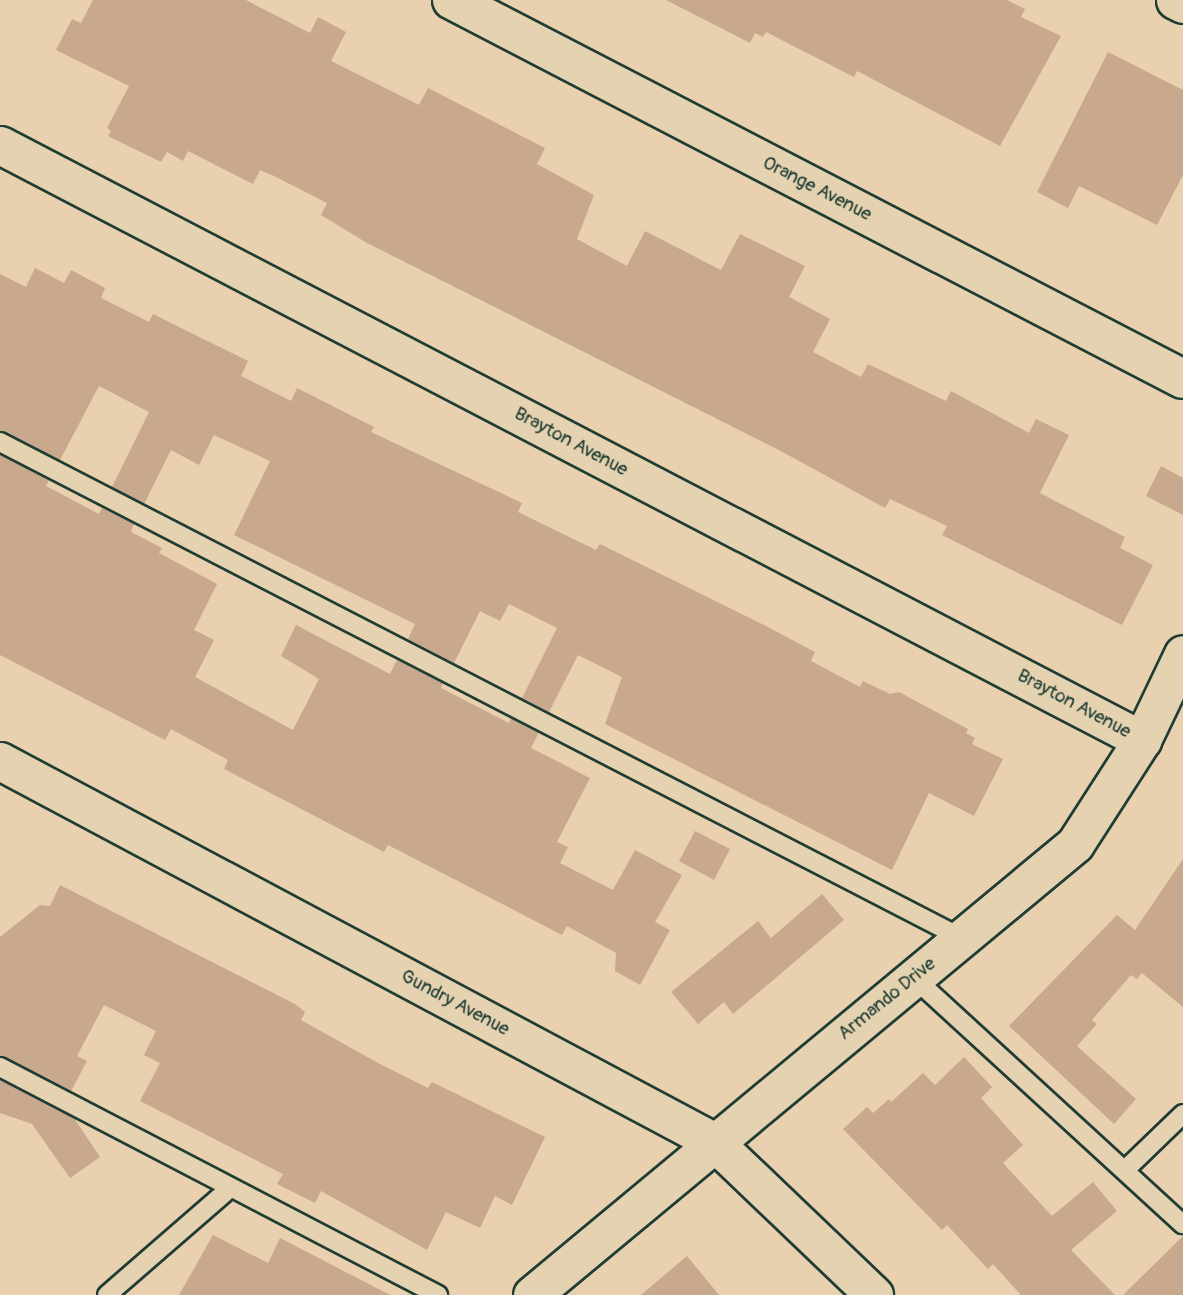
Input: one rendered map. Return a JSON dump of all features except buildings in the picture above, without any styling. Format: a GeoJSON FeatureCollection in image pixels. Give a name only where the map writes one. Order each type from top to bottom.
{"type":"FeatureCollection","features":[{"type":"Feature","properties":{"kind":"street","name":"Orange Avenue"},"geometry":{"type":"LineString","coordinates":[[452,0],[1183,379]]}},
{"type":"Feature","properties":{"kind":"street"},"geometry":{"type":"LineString","coordinates":[[1175,0],[1183,4]]}},
{"type":"Feature","properties":{"kind":"street","name":"Brayton Avenue"},"geometry":{"type":"LineString","coordinates":[[0,145],[1142,740]]}},
{"type":"Feature","properties":{"kind":"street","name":"Armando Drive"},"geometry":{"type":"LineString","coordinates":[[532,1295],[713,1141],[1075,844],[1142,740],[1183,654]]}},
{"type":"Feature","properties":{"kind":"street","name":"Gundry Avenue"},"geometry":{"type":"LineString","coordinates":[[0,761],[713,1141],[874,1295]]}},
{"type":"Feature","properties":{"kind":"lane"},"geometry":{"type":"LineString","coordinates":[[0,442],[962,938]]}},
{"type":"Feature","properties":{"kind":"lane"},"geometry":{"type":"LineString","coordinates":[[913,977],[1126,1169],[1183,1224]]}},
{"type":"Feature","properties":{"kind":"lane"},"geometry":{"type":"LineString","coordinates":[[0,1067],[229,1189],[438,1295]]}},
{"type":"Feature","properties":{"kind":"lane"},"geometry":{"type":"LineString","coordinates":[[1126,1169],[1183,1114]]}},
{"type":"Feature","properties":{"kind":"lane"},"geometry":{"type":"LineString","coordinates":[[107,1295],[229,1189]]}}]}
